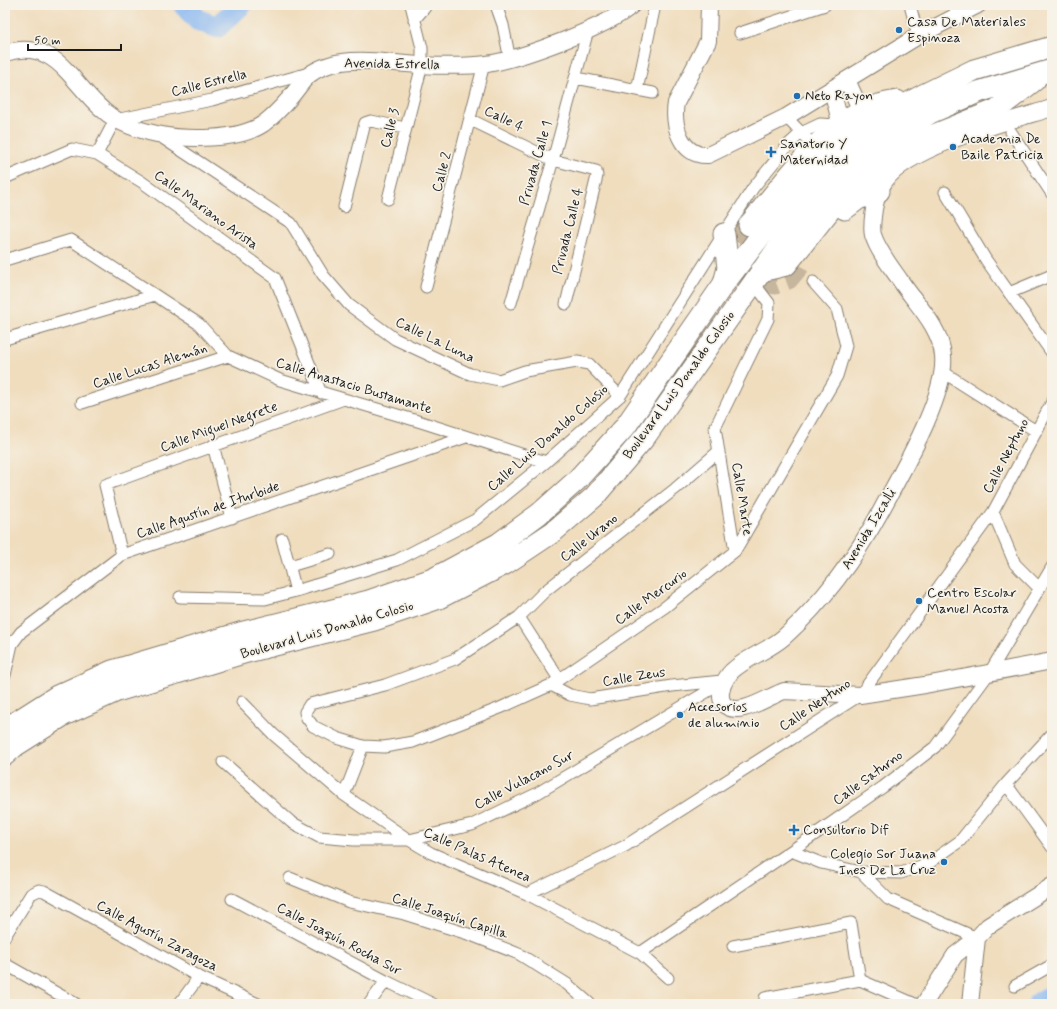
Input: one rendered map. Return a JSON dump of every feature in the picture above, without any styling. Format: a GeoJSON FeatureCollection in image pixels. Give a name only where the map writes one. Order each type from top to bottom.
{"type":"FeatureCollection","features":[{"type":"Feature","properties":{"kind":"highway","name":"Boulevard Luis Donaldo Colosio"},"geometry":{"type":"LineString","coordinates":[[5,729],[57,696],[112,671],[240,633],[369,600],[433,579],[498,544],[539,514],[576,481],[625,427],[723,285],[782,208],[826,160],[881,118],[923,95],[974,70],[1052,47]]}},
{"type":"Feature","properties":{"kind":"highway","name":"Boulevard Luis Donaldo Colosio"},"geometry":{"type":"LineString","coordinates":[[5,755],[15,746],[64,715],[117,691],[247,652],[374,620],[439,598],[505,564],[553,532],[594,497],[645,437],[797,221],[836,179],[891,136],[932,112],[978,92],[1049,71]]}},
{"type":"Feature","properties":{"kind":"highway"},"geometry":{"type":"LineString","coordinates":[[757,277],[786,265],[834,205],[879,166],[929,137],[960,123],[996,110],[1049,71]]}},
{"type":"Feature","properties":{"kind":"highway"},"geometry":{"type":"LineString","coordinates":[[749,225],[808,140],[841,125],[861,111],[923,95]]}},
{"type":"Feature","properties":{"kind":"highway"},"geometry":{"type":"LineString","coordinates":[[801,264],[836,216],[858,199],[879,191]]}},
{"type":"Feature","properties":{"kind":"highway"},"geometry":{"type":"LineString","coordinates":[[723,285],[728,268],[724,234]]}},
{"type":"Feature","properties":{"kind":"street","name":"Calle 3"},"geometry":{"type":"LineString","coordinates":[[388,199],[422,65],[422,48],[411,5]]}},
{"type":"Feature","properties":{"kind":"street"},"geometry":{"type":"LineString","coordinates":[[414,20],[428,5]]}},
{"type":"Feature","properties":{"kind":"street"},"geometry":{"type":"LineString","coordinates":[[496,5],[503,25],[510,60]]}},
{"type":"Feature","properties":{"kind":"street","name":"Avenida Estrella"},"geometry":{"type":"LineString","coordinates":[[5,53],[30,48],[45,54],[66,69],[101,110],[115,120],[156,134],[192,140],[244,133],[263,124],[288,100],[309,73],[330,64],[347,61],[422,65],[484,64],[510,60],[588,30],[610,20],[632,5]]}},
{"type":"Feature","properties":{"kind":"street"},"geometry":{"type":"LineString","coordinates":[[637,90],[655,5]]}},
{"type":"Feature","properties":{"kind":"street"},"geometry":{"type":"LineString","coordinates":[[709,5],[708,41],[676,103],[674,113],[675,124],[684,144],[692,152],[700,155],[708,155],[786,117],[918,36],[978,5]]}},
{"type":"Feature","properties":{"kind":"street"},"geometry":{"type":"LineString","coordinates":[[740,33],[825,5]]}},
{"type":"Feature","properties":{"kind":"street"},"geometry":{"type":"LineString","coordinates":[[910,5],[918,36]]}},
{"type":"Feature","properties":{"kind":"street","name":"Privada Calle 1"},"geometry":{"type":"LineString","coordinates":[[511,303],[553,160],[588,30]]}},
{"type":"Feature","properties":{"kind":"street","name":"Calle 2"},"geometry":{"type":"LineString","coordinates":[[426,287],[471,120],[484,64]]}},
{"type":"Feature","properties":{"kind":"street","name":"Calle Estrella"},"geometry":{"type":"LineString","coordinates":[[115,120],[212,100],[309,73]]}},
{"type":"Feature","properties":{"kind":"street"},"geometry":{"type":"LineString","coordinates":[[576,78],[653,93]]}},
{"type":"Feature","properties":{"kind":"street"},"geometry":{"type":"LineString","coordinates":[[847,80],[861,111]]}},
{"type":"Feature","properties":{"kind":"street"},"geometry":{"type":"LineString","coordinates":[[832,90],[841,125]]}},
{"type":"Feature","properties":{"kind":"street","name":"Avenida Izcalli"},"geometry":{"type":"LineString","coordinates":[[725,681],[732,671],[782,639],[832,589],[872,529],[915,447],[943,372],[941,342],[935,329],[887,260],[872,234],[872,221],[879,191],[885,180],[898,168],[934,147],[1052,108]]}},
{"type":"Feature","properties":{"kind":"street"},"geometry":{"type":"LineString","coordinates":[[786,117],[808,140]]}},
{"type":"Feature","properties":{"kind":"street"},"geometry":{"type":"LineString","coordinates":[[97,154],[115,120]]}},
{"type":"Feature","properties":{"kind":"street","name":"Calle 4"},"geometry":{"type":"LineString","coordinates":[[471,120],[553,160],[592,168]]}},
{"type":"Feature","properties":{"kind":"street"},"geometry":{"type":"LineString","coordinates":[[344,207],[365,123],[371,121],[405,128]]}},
{"type":"Feature","properties":{"kind":"street"},"geometry":{"type":"LineString","coordinates":[[934,147],[960,123]]}},
{"type":"Feature","properties":{"kind":"street"},"geometry":{"type":"LineString","coordinates":[[1012,132],[1052,194]]}},
{"type":"Feature","properties":{"kind":"street","name":"Calle La Luna"},"geometry":{"type":"LineString","coordinates":[[156,134],[292,223],[323,275],[349,305],[395,339],[470,374],[499,380],[525,371],[577,362],[589,364],[620,396]]}},
{"type":"Feature","properties":{"kind":"street","name":"Calle Luis Donaldo Colosio"},"geometry":{"type":"LineString","coordinates":[[180,597],[265,599],[296,591],[397,560],[475,520],[546,462],[620,396],[754,188],[789,144],[808,140]]}},
{"type":"Feature","properties":{"kind":"street","name":"Calle Mariano Arista"},"geometry":{"type":"LineString","coordinates":[[5,178],[72,149],[97,154],[142,182],[275,278],[321,393]]}},
{"type":"Feature","properties":{"kind":"street","name":"Privada Calle 4"},"geometry":{"type":"LineString","coordinates":[[566,304],[597,176],[596,171],[592,168]]}},
{"type":"Feature","properties":{"kind":"street"},"geometry":{"type":"LineString","coordinates":[[945,192],[986,260],[1052,353]]}},
{"type":"Feature","properties":{"kind":"street","name":"Calle Anastacio Bustamante"},"geometry":{"type":"LineString","coordinates":[[5,260],[71,240],[199,324],[228,356],[280,380],[546,462]]}},
{"type":"Feature","properties":{"kind":"street"},"geometry":{"type":"LineString","coordinates":[[1009,293],[1052,274]]}},
{"type":"Feature","properties":{"kind":"street"},"geometry":{"type":"LineString","coordinates":[[719,451],[715,428],[768,320],[769,303],[757,277]]}},
{"type":"Feature","properties":{"kind":"street","name":"Calle Mercurio"},"geometry":{"type":"LineString","coordinates":[[305,712],[307,718],[313,726],[337,738],[363,746],[384,746],[413,742],[500,708],[555,682],[665,607],[735,551],[833,383],[840,368],[846,346],[837,309],[813,282]]}},
{"type":"Feature","properties":{"kind":"street"},"geometry":{"type":"LineString","coordinates":[[5,339],[155,295]]}},
{"type":"Feature","properties":{"kind":"street","name":"Calle Lucas Alemán"},"geometry":{"type":"LineString","coordinates":[[82,403],[228,356]]}},
{"type":"Feature","properties":{"kind":"street"},"geometry":{"type":"LineString","coordinates":[[943,372],[1036,431]]}},
{"type":"Feature","properties":{"kind":"street","name":"Calle Miguel Negrete"},"geometry":{"type":"LineString","coordinates":[[122,555],[105,485],[344,399]]}},
{"type":"Feature","properties":{"kind":"street","name":"Calle Neptuno"},"geometry":{"type":"LineString","coordinates":[[527,894],[625,846],[860,695],[993,512],[1052,402]]}},
{"type":"Feature","properties":{"kind":"street","name":"Calle Agustín de Iturbide"},"geometry":{"type":"LineString","coordinates":[[5,675],[12,644],[21,632],[122,555],[466,437]]}},
{"type":"Feature","properties":{"kind":"street"},"geometry":{"type":"LineString","coordinates":[[213,445],[232,518]]}},
{"type":"Feature","properties":{"kind":"street","name":"Calle Marte"},"geometry":{"type":"LineString","coordinates":[[719,451],[735,551]]}},
{"type":"Feature","properties":{"kind":"street","name":"Calle Urano"},"geometry":{"type":"LineString","coordinates":[[305,712],[310,704],[385,685],[455,659],[519,617],[545,591],[675,490],[719,451]]}},
{"type":"Feature","properties":{"kind":"street"},"geometry":{"type":"LineString","coordinates":[[993,512],[1015,564],[1039,588]]}},
{"type":"Feature","properties":{"kind":"street"},"geometry":{"type":"LineString","coordinates":[[282,539],[296,591]]}},
{"type":"Feature","properties":{"kind":"street"},"geometry":{"type":"LineString","coordinates":[[290,566],[330,554]]}},
{"type":"Feature","properties":{"kind":"street","name":"Calle Saturno"},"geometry":{"type":"LineString","coordinates":[[640,953],[883,787],[935,747],[990,672],[1052,567]]}},
{"type":"Feature","properties":{"kind":"street"},"geometry":{"type":"LineString","coordinates":[[519,617],[555,682]]}},
{"type":"Feature","properties":{"kind":"street"},"geometry":{"type":"LineString","coordinates":[[725,681],[721,696],[724,703],[730,708],[737,709],[750,707],[772,695],[784,691],[860,695],[925,685],[1052,661]]}},
{"type":"Feature","properties":{"kind":"street","name":"Calle Zeus"},"geometry":{"type":"LineString","coordinates":[[555,682],[570,696],[590,699],[672,686],[725,681]]}},
{"type":"Feature","properties":{"kind":"street","name":"Calle Vulacano Sur"},"geometry":{"type":"LineString","coordinates":[[223,762],[292,822],[318,836],[354,840],[409,840],[472,825],[536,794],[725,681]]}},
{"type":"Feature","properties":{"kind":"street","name":"Calle Palas Atenea"},"geometry":{"type":"LineString","coordinates":[[242,702],[274,735],[344,794],[409,840],[431,854],[527,894],[640,953],[668,978]]}},
{"type":"Feature","properties":{"kind":"street"},"geometry":{"type":"LineString","coordinates":[[791,851],[821,863],[861,872],[901,873],[929,863],[960,841],[1006,784],[1052,734]]}},
{"type":"Feature","properties":{"kind":"street"},"geometry":{"type":"LineString","coordinates":[[344,794],[363,746]]}},
{"type":"Feature","properties":{"kind":"street"},"geometry":{"type":"LineString","coordinates":[[1006,784],[1052,847]]}},
{"type":"Feature","properties":{"kind":"street"},"geometry":{"type":"LineString","coordinates":[[861,872],[888,899],[977,938]]}},
{"type":"Feature","properties":{"kind":"street","name":"Calle Joaquín Capilla"},"geometry":{"type":"LineString","coordinates":[[290,878],[349,902],[404,914],[468,934],[519,954],[567,984],[590,1004]]}},
{"type":"Feature","properties":{"kind":"street"},"geometry":{"type":"LineString","coordinates":[[924,1004],[955,955],[977,938],[988,926],[1052,886]]}},
{"type":"Feature","properties":{"kind":"street","name":"Calle Agustín Zaragoza"},"geometry":{"type":"LineString","coordinates":[[5,936],[31,894],[39,890],[44,891],[200,977],[254,1003]]}},
{"type":"Feature","properties":{"kind":"street","name":"Calle Joaquín Rocha Sur"},"geometry":{"type":"LineString","coordinates":[[232,899],[386,981],[433,1004]]}},
{"type":"Feature","properties":{"kind":"street"},"geometry":{"type":"LineString","coordinates":[[734,946],[851,923],[860,980]]}},
{"type":"Feature","properties":{"kind":"street"},"geometry":{"type":"LineString","coordinates":[[970,1004],[977,938]]}},
{"type":"Feature","properties":{"kind":"street"},"geometry":{"type":"LineString","coordinates":[[5,964],[73,1003]]}},
{"type":"Feature","properties":{"kind":"street"},"geometry":{"type":"LineString","coordinates":[[1015,986],[1049,966]]}},
{"type":"Feature","properties":{"kind":"street"},"geometry":{"type":"LineString","coordinates":[[179,1004],[200,977]]}},
{"type":"Feature","properties":{"kind":"street"},"geometry":{"type":"LineString","coordinates":[[765,998],[860,980],[915,1004]]}},
{"type":"Feature","properties":{"kind":"street"},"geometry":{"type":"LineString","coordinates":[[369,1004],[386,981]]}},
{"type":"Feature","properties":{"kind":"waterway"},"geometry":{"type":"LineString","coordinates":[[184,5],[198,20],[217,27],[241,5]]}},
{"type":"Feature","properties":{"kind":"waterway"},"geometry":{"type":"LineString","coordinates":[[1038,1004],[1052,995]]}},
{"type":"Feature","properties":{"kind":"tunnel"},"geometry":{"type":"LineString","coordinates":[[749,225],[737,246],[739,255],[745,267],[755,275],[775,284],[788,279],[801,264]]}},
{"type":"Feature","properties":{"kind":"place","name":"Casa De Materiales Espinoza"},"geometry":{"type":"Point","coordinates":[899,30]}},
{"type":"Feature","properties":{"kind":"place","name":"Neto Rayon"},"geometry":{"type":"Point","coordinates":[797,96]}},
{"type":"Feature","properties":{"kind":"place","name":"Academia De Baile Patricia"},"geometry":{"type":"Point","coordinates":[953,147]}},
{"type":"Feature","properties":{"kind":"place","name":"Sanatorio Y Maternidad"},"geometry":{"type":"Point","coordinates":[771,152]}},
{"type":"Feature","properties":{"kind":"place","name":"Centro Escolar Manuel Acosta"},"geometry":{"type":"Point","coordinates":[919,601]}},
{"type":"Feature","properties":{"kind":"place","name":"Accesorios de aluminio"},"geometry":{"type":"Point","coordinates":[680,715]}},
{"type":"Feature","properties":{"kind":"place","name":"Consultorio Dif"},"geometry":{"type":"Point","coordinates":[794,830]}},
{"type":"Feature","properties":{"kind":"place","name":"Colegio Sor Juana Ines De La Cruz"},"geometry":{"type":"Point","coordinates":[944,862]}}]}
